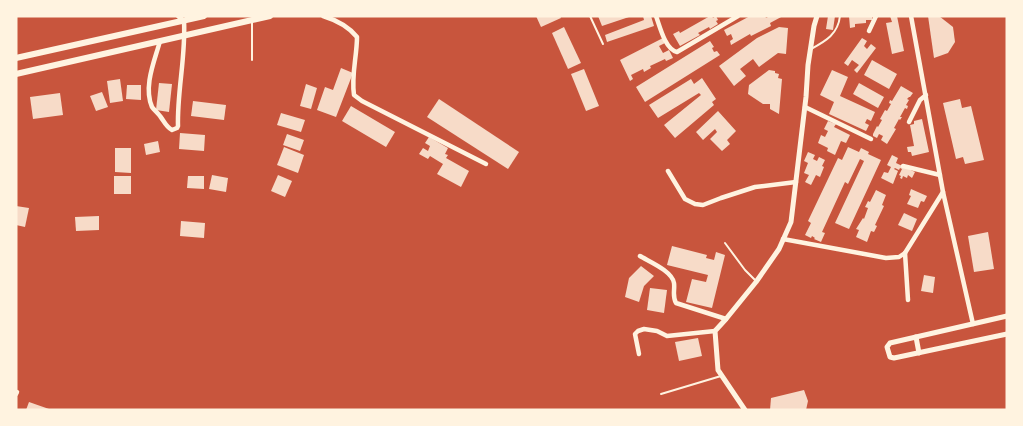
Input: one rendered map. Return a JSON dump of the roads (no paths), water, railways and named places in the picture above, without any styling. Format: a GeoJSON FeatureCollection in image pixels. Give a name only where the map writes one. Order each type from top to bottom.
{"type":"FeatureCollection","features":[{"type":"Feature","properties":{"kind":"main road"},"geometry":{"type":"LineString","coordinates":[[16,58],[181,18],[204,16]]}},
{"type":"Feature","properties":{"kind":"main road"},"geometry":{"type":"LineString","coordinates":[[16,74],[270,16]]}},
{"type":"Feature","properties":{"kind":"street"},"geometry":{"type":"LineString","coordinates":[[323,16],[352,30],[357,37],[354,95],[362,101],[486,164]]}},
{"type":"Feature","properties":{"kind":"street"},"geometry":{"type":"LineString","coordinates":[[656,16],[668,46],[671,51],[677,52],[738,16]]}},
{"type":"Feature","properties":{"kind":"street"},"geometry":{"type":"LineString","coordinates":[[639,354],[635,334],[644,329],[657,330],[667,336],[715,331],[756,282],[779,249],[791,222],[805,107],[808,65],[816,16]]}},
{"type":"Feature","properties":{"kind":"street"},"geometry":{"type":"LineString","coordinates":[[869,30],[876,16]]}},
{"type":"Feature","properties":{"kind":"street"},"geometry":{"type":"LineString","coordinates":[[911,16],[943,192],[973,324]]}},
{"type":"Feature","properties":{"kind":"street"},"geometry":{"type":"LineString","coordinates":[[160,41],[149,82],[150,99],[155,111],[172,130],[178,126],[185,35],[181,18]]}},
{"type":"Feature","properties":{"kind":"street"},"geometry":{"type":"LineString","coordinates":[[909,122],[920,100],[926,96]]}},
{"type":"Feature","properties":{"kind":"street"},"geometry":{"type":"LineString","coordinates":[[805,107],[871,139]]}},
{"type":"Feature","properties":{"kind":"street"},"geometry":{"type":"LineString","coordinates":[[903,166],[940,175]]}},
{"type":"Feature","properties":{"kind":"street"},"geometry":{"type":"LineString","coordinates":[[668,170],[685,199],[703,206],[755,187],[796,182]]}},
{"type":"Feature","properties":{"kind":"street"},"geometry":{"type":"LineString","coordinates":[[783,239],[886,258],[899,258],[905,253],[943,192]]}},
{"type":"Feature","properties":{"kind":"street"},"geometry":{"type":"LineString","coordinates":[[905,253],[908,300]]}},
{"type":"Feature","properties":{"kind":"street"},"geometry":{"type":"LineString","coordinates":[[640,256],[672,277],[674,285],[673,296],[676,303],[726,320]]}},
{"type":"Feature","properties":{"kind":"street"},"geometry":{"type":"LineString","coordinates":[[1007,316],[916,337],[890,344],[887,347],[892,358],[1007,334]]}},
{"type":"Feature","properties":{"kind":"street"},"geometry":{"type":"LineString","coordinates":[[715,331],[718,370],[743,409]]}},
{"type":"Feature","properties":{"kind":"street"},"geometry":{"type":"LineString","coordinates":[[916,337],[919,352]]}},
{"type":"Feature","properties":{"kind":"lane"},"geometry":{"type":"LineString","coordinates":[[590,16],[603,44]]}},
{"type":"Feature","properties":{"kind":"lane"},"geometry":{"type":"LineString","coordinates":[[811,49],[828,39],[839,23],[840,16]]}},
{"type":"Feature","properties":{"kind":"lane"},"geometry":{"type":"LineString","coordinates":[[252,20],[252,60]]}},
{"type":"Feature","properties":{"kind":"lane"},"geometry":{"type":"LineString","coordinates":[[725,243],[756,282]]}},
{"type":"Feature","properties":{"kind":"lane"},"geometry":{"type":"LineString","coordinates":[[661,394],[722,375]]}}]}
